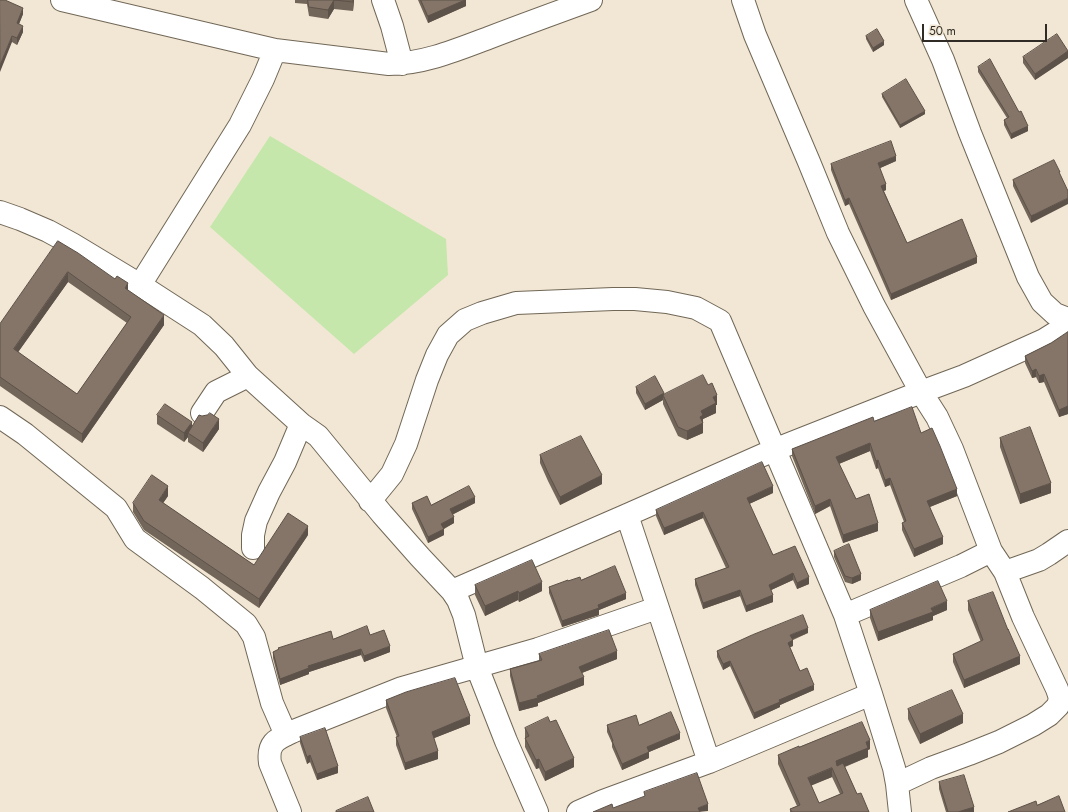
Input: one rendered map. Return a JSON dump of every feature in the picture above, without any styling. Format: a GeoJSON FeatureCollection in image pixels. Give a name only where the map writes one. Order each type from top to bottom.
{"type":"FeatureCollection","features":[{"type":"Feature","properties":{"kind":"street"},"geometry":{"type":"LineString","coordinates":[[62,0],[275,50],[389,64],[402,64],[420,61],[454,51],[592,0]]}},
{"type":"Feature","properties":{"kind":"street"},"geometry":{"type":"LineString","coordinates":[[383,0],[392,26],[402,64]]}},
{"type":"Feature","properties":{"kind":"street"},"geometry":{"type":"LineString","coordinates":[[743,0],[755,35],[810,162],[838,233],[874,306],[921,392],[937,416],[952,449],[991,551],[1005,572],[1024,617],[1063,688],[1058,706],[1043,719],[999,742],[931,768],[897,784]]}},
{"type":"Feature","properties":{"kind":"street"},"geometry":{"type":"LineString","coordinates":[[916,0],[943,60],[970,133],[1028,277],[1042,302],[1056,314],[1068,319]]}},
{"type":"Feature","properties":{"kind":"street"},"geometry":{"type":"LineString","coordinates":[[140,285],[240,125],[275,50]]}},
{"type":"Feature","properties":{"kind":"street"},"geometry":{"type":"LineString","coordinates":[[0,212],[54,234],[72,244],[140,285],[202,326],[224,346],[248,376],[301,424],[318,436],[370,501],[452,591],[458,600],[464,615],[477,667],[506,741],[537,812]]}},
{"type":"Feature","properties":{"kind":"street"},"geometry":{"type":"LineString","coordinates":[[370,501],[392,474],[406,444],[427,380],[437,355],[448,334],[466,320],[482,313],[516,303],[636,299],[667,302],[696,308],[720,321],[845,615],[894,768],[900,812]]}},
{"type":"Feature","properties":{"kind":"street"},"geometry":{"type":"LineString","coordinates":[[452,591],[774,450],[964,376],[1044,340],[1068,325]]}},
{"type":"Feature","properties":{"kind":"street"},"geometry":{"type":"LineString","coordinates":[[202,413],[216,392],[248,376]]}},
{"type":"Feature","properties":{"kind":"street"},"geometry":{"type":"LineString","coordinates":[[0,417],[25,434],[116,508],[135,539],[202,588],[246,624],[254,637],[272,703],[286,735]]}},
{"type":"Feature","properties":{"kind":"street"},"geometry":{"type":"LineString","coordinates":[[253,548],[252,535],[256,521],[285,462],[301,424]]}},
{"type":"Feature","properties":{"kind":"street"},"geometry":{"type":"LineString","coordinates":[[627,515],[709,762]]}},
{"type":"Feature","properties":{"kind":"street"},"geometry":{"type":"LineString","coordinates":[[1005,572],[1039,560],[1068,542]]}},
{"type":"Feature","properties":{"kind":"street"},"geometry":{"type":"LineString","coordinates":[[845,615],[961,566],[991,551]]}},
{"type":"Feature","properties":{"kind":"street"},"geometry":{"type":"LineString","coordinates":[[290,812],[269,758],[271,746],[274,742],[286,735],[402,688],[538,649],[658,608]]}},
{"type":"Feature","properties":{"kind":"street"},"geometry":{"type":"LineString","coordinates":[[578,812],[603,801],[709,762],[871,694]]}},
{"type":"Feature","properties":{"kind":"green space"},"geometry":{"type":"Polygon","coordinates":[[[270,136],[446,239],[448,275],[354,354],[210,227],[270,136]]]}},
{"type":"Feature","properties":{"kind":"building"},"geometry":{"type":"Polygon","coordinates":[[[0,0],[5,0],[23,8],[17,23],[23,26],[17,38],[12,36],[0,65],[0,0]]]}},
{"type":"Feature","properties":{"kind":"building"},"geometry":{"type":"Polygon","coordinates":[[[308,0],[334,0],[328,10],[309,7],[308,0]]]}},
{"type":"Feature","properties":{"kind":"building"},"geometry":{"type":"Polygon","coordinates":[[[334,0],[353,0],[353,2],[334,0]]]}},
{"type":"Feature","properties":{"kind":"building"},"geometry":{"type":"Polygon","coordinates":[[[421,0],[465,0],[428,16],[421,0]]]}},
{"type":"Feature","properties":{"kind":"building"},"geometry":{"type":"Polygon","coordinates":[[[877,29],[884,41],[873,48],[866,36],[877,29]]]}},
{"type":"Feature","properties":{"kind":"building"},"geometry":{"type":"Polygon","coordinates":[[[1057,34],[1068,51],[1035,74],[1023,57],[1057,34]]]}},
{"type":"Feature","properties":{"kind":"building"},"geometry":{"type":"Polygon","coordinates":[[[990,59],[1019,112],[1021,111],[1028,126],[1011,134],[1004,120],[1009,117],[978,67],[990,59]]]}},
{"type":"Feature","properties":{"kind":"building"},"geometry":{"type":"Polygon","coordinates":[[[906,79],[925,111],[900,125],[882,94],[906,79]]]}},
{"type":"Feature","properties":{"kind":"building"},"geometry":{"type":"Polygon","coordinates":[[[891,141],[896,156],[878,163],[886,184],[881,186],[907,243],[962,219],[977,257],[891,294],[849,198],[845,200],[831,164],[891,141]]]}},
{"type":"Feature","properties":{"kind":"building"},"geometry":{"type":"Polygon","coordinates":[[[1054,160],[1068,191],[1068,198],[1031,216],[1013,180],[1054,160]]]}},
{"type":"Feature","properties":{"kind":"building"},"geometry":{"type":"Polygon","coordinates":[[[58,241],[115,279],[117,276],[128,283],[125,288],[164,315],[82,434],[0,377],[0,324],[58,241]],[[68,272],[14,349],[77,394],[131,317],[68,272]]]}},
{"type":"Feature","properties":{"kind":"building"},"geometry":{"type":"Polygon","coordinates":[[[1068,332],[1068,406],[1059,410],[1044,374],[1039,376],[1036,369],[1032,371],[1025,356],[1051,343],[1068,332]]]}},
{"type":"Feature","properties":{"kind":"building"},"geometry":{"type":"Polygon","coordinates":[[[703,375],[708,385],[712,383],[717,395],[713,397],[716,403],[701,411],[703,415],[700,417],[703,423],[687,431],[678,427],[663,395],[703,375]]]}},
{"type":"Feature","properties":{"kind":"building"},"geometry":{"type":"Polygon","coordinates":[[[655,376],[664,393],[645,404],[636,387],[655,376]]]}},
{"type":"Feature","properties":{"kind":"building"},"geometry":{"type":"Polygon","coordinates":[[[165,404],[192,422],[184,433],[157,415],[165,404]]]}},
{"type":"Feature","properties":{"kind":"building"},"geometry":{"type":"Polygon","coordinates":[[[912,407],[921,433],[932,428],[957,489],[927,501],[943,537],[914,549],[902,523],[906,521],[890,478],[885,480],[878,460],[876,461],[870,443],[836,457],[856,499],[869,494],[878,523],[843,535],[830,499],[815,506],[792,449],[873,417],[874,421],[912,407]]]}},
{"type":"Feature","properties":{"kind":"building"},"geometry":{"type":"Polygon","coordinates":[[[210,413],[219,419],[203,443],[188,433],[199,415],[202,416],[210,413]]]}},
{"type":"Feature","properties":{"kind":"building"},"geometry":{"type":"Polygon","coordinates":[[[1030,427],[1051,483],[1020,494],[1000,438],[1030,427]]]}},
{"type":"Feature","properties":{"kind":"building"},"geometry":{"type":"Polygon","coordinates":[[[581,436],[602,475],[560,497],[540,455],[581,436]]]}},
{"type":"Feature","properties":{"kind":"building"},"geometry":{"type":"Polygon","coordinates":[[[762,462],[773,486],[747,498],[773,555],[795,546],[809,577],[797,583],[793,573],[769,585],[773,595],[746,606],[740,590],[703,603],[695,579],[729,567],[703,512],[664,528],[656,510],[762,462]]]}},
{"type":"Feature","properties":{"kind":"building"},"geometry":{"type":"Polygon","coordinates":[[[152,475],[168,486],[159,500],[254,565],[288,513],[308,526],[259,599],[144,521],[133,503],[152,475]]]}},
{"type":"Feature","properties":{"kind":"building"},"geometry":{"type":"Polygon","coordinates":[[[469,486],[475,497],[450,509],[454,517],[441,524],[444,529],[428,537],[412,503],[427,496],[431,505],[469,486]]]}},
{"type":"Feature","properties":{"kind":"building"},"geometry":{"type":"Polygon","coordinates":[[[849,544],[861,574],[852,578],[845,576],[834,551],[849,544]]]}},
{"type":"Feature","properties":{"kind":"building"},"geometry":{"type":"Polygon","coordinates":[[[532,560],[542,582],[519,593],[518,591],[485,606],[475,585],[532,560]]]}},
{"type":"Feature","properties":{"kind":"building"},"geometry":{"type":"Polygon","coordinates":[[[615,566],[626,593],[598,605],[599,608],[562,621],[549,587],[580,577],[581,580],[615,566]]]}},
{"type":"Feature","properties":{"kind":"building"},"geometry":{"type":"Polygon","coordinates":[[[938,581],[947,601],[931,608],[933,612],[878,632],[870,610],[938,581]]]}},
{"type":"Feature","properties":{"kind":"building"},"geometry":{"type":"Polygon","coordinates":[[[993,592],[1020,656],[964,680],[953,654],[983,640],[968,601],[993,592]]]}},
{"type":"Feature","properties":{"kind":"building"},"geometry":{"type":"Polygon","coordinates":[[[803,615],[808,628],[790,635],[793,640],[788,643],[800,671],[807,668],[814,685],[779,700],[780,702],[754,713],[730,661],[723,664],[717,651],[752,635],[803,615]]]}},
{"type":"Feature","properties":{"kind":"building"},"geometry":{"type":"Polygon","coordinates":[[[367,626],[370,635],[384,630],[390,646],[364,656],[361,649],[308,666],[309,668],[280,679],[273,652],[279,649],[278,648],[331,631],[333,639],[367,626]]]}},
{"type":"Feature","properties":{"kind":"building"},"geometry":{"type":"Polygon","coordinates":[[[609,630],[617,651],[579,667],[584,677],[537,696],[538,698],[519,703],[510,669],[542,660],[539,654],[609,630]]]}},
{"type":"Feature","properties":{"kind":"building"},"geometry":{"type":"Polygon","coordinates":[[[455,678],[470,716],[432,732],[438,751],[405,763],[396,737],[399,736],[386,700],[406,692],[455,678]]]}},
{"type":"Feature","properties":{"kind":"building"},"geometry":{"type":"Polygon","coordinates":[[[952,690],[963,714],[920,734],[908,709],[952,690]]]}},
{"type":"Feature","properties":{"kind":"building"},"geometry":{"type":"Polygon","coordinates":[[[671,712],[680,733],[647,747],[649,752],[622,764],[607,725],[636,715],[639,725],[671,712]]]}},
{"type":"Feature","properties":{"kind":"building"},"geometry":{"type":"Polygon","coordinates":[[[548,717],[550,722],[556,720],[574,758],[545,772],[539,759],[536,760],[525,738],[529,736],[525,728],[548,717]]]}},
{"type":"Feature","properties":{"kind":"building"},"geometry":{"type":"Polygon","coordinates":[[[862,722],[870,740],[866,742],[868,748],[836,761],[837,766],[843,763],[857,794],[861,793],[869,812],[792,812],[790,809],[800,805],[778,755],[862,722]],[[832,768],[808,778],[819,803],[843,793],[832,768]]]}},
{"type":"Feature","properties":{"kind":"building"},"geometry":{"type":"Polygon","coordinates":[[[325,728],[338,766],[317,774],[310,755],[307,757],[300,737],[325,728]]]}},
{"type":"Feature","properties":{"kind":"building"},"geometry":{"type":"Polygon","coordinates":[[[697,773],[708,804],[698,808],[700,812],[593,812],[612,804],[613,808],[645,796],[644,792],[697,773]]]}},
{"type":"Feature","properties":{"kind":"building"},"geometry":{"type":"Polygon","coordinates":[[[964,775],[974,807],[958,812],[948,812],[939,782],[964,775]]]}},
{"type":"Feature","properties":{"kind":"building"},"geometry":{"type":"Polygon","coordinates":[[[1059,796],[1065,812],[1008,812],[1036,801],[1037,805],[1059,796]]]}},
{"type":"Feature","properties":{"kind":"building"},"geometry":{"type":"Polygon","coordinates":[[[368,797],[374,812],[336,812],[336,811],[368,797]]]}}]}
